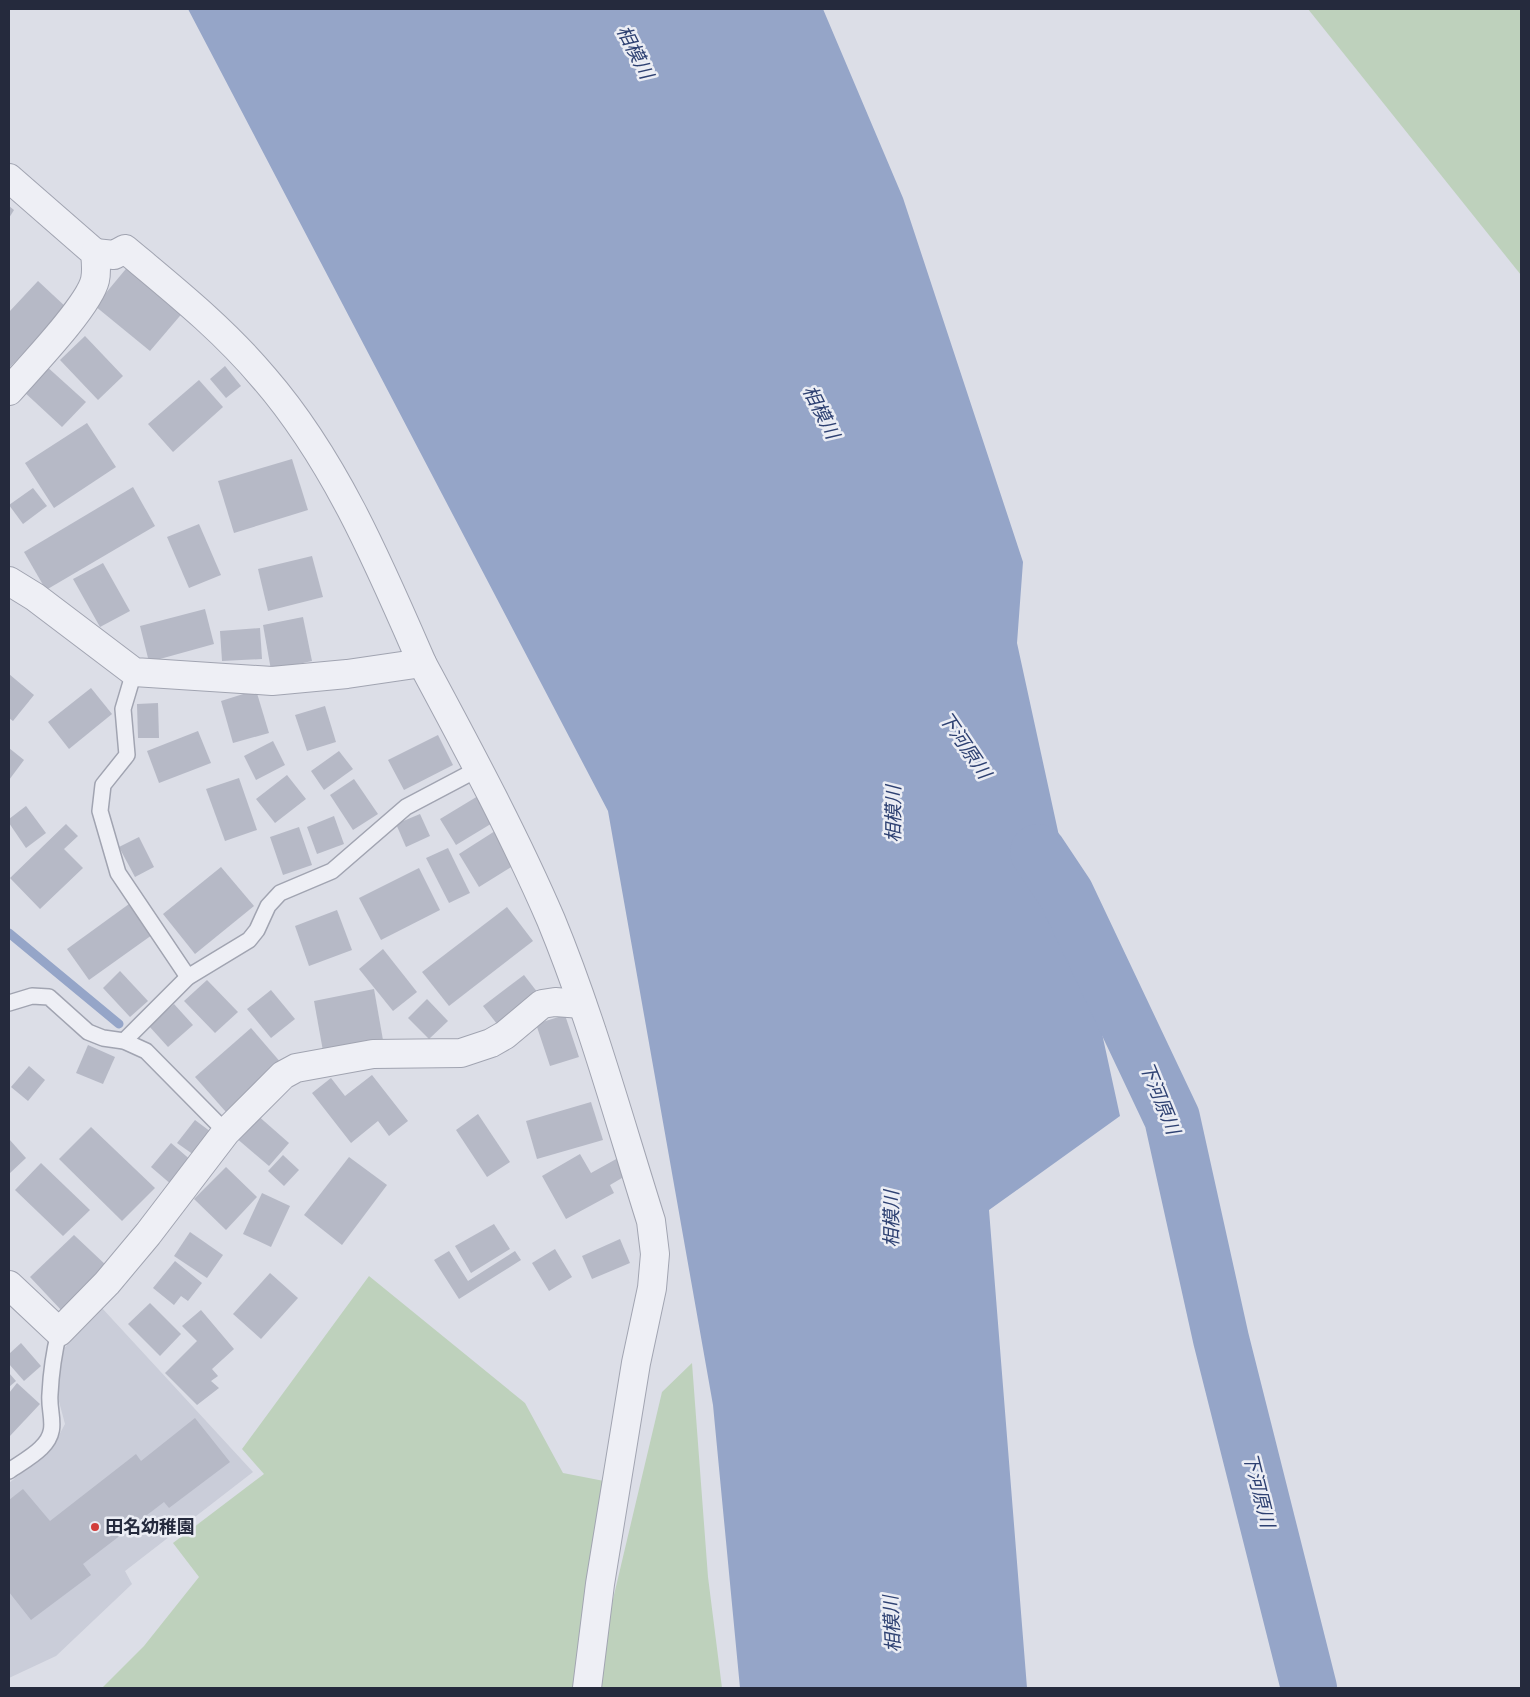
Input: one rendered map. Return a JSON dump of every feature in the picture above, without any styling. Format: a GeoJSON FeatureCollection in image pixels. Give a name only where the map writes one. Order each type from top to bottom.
{"type":"FeatureCollection","features":[{"type":"Feature","properties":{"kind":"street"},"geometry":{"type":"LineString","coordinates":[[9,178],[95,253],[114,255],[125,248],[212,322],[265,379],[310,442],[358,523],[422,663],[478,769],[550,920],[582,1004],[651,1221],[655,1254],[652,1288],[636,1363],[600,1584],[587,1688]]}},
{"type":"Feature","properties":{"kind":"street"},"geometry":{"type":"LineString","coordinates":[[9,391],[82,305],[95,281],[95,253]]}},
{"type":"Feature","properties":{"kind":"street"},"geometry":{"type":"LineString","coordinates":[[9,581],[35,597],[134,672],[272,681],[347,674],[422,663]]}},
{"type":"Feature","properties":{"kind":"street"},"geometry":{"type":"LineString","coordinates":[[9,1285],[59,1332],[107,1283],[148,1234],[226,1132],[283,1075],[296,1068],[373,1054],[461,1054],[491,1043],[505,1035],[542,1004],[555,1002],[582,1004]]}},
{"type":"Feature","properties":{"kind":"lane"},"geometry":{"type":"LineString","coordinates":[[134,672],[123,708],[127,755],[103,786],[100,810],[118,873],[188,976]]}},
{"type":"Feature","properties":{"kind":"lane"},"geometry":{"type":"LineString","coordinates":[[124,1041],[188,976],[249,940],[257,930],[268,906],[280,892],[332,871],[406,807],[478,769]]}},
{"type":"Feature","properties":{"kind":"lane"},"geometry":{"type":"LineString","coordinates":[[9,1004],[32,996],[49,997],[88,1032],[103,1038],[124,1041],[146,1051],[226,1132]]}},
{"type":"Feature","properties":{"kind":"lane"},"geometry":{"type":"LineString","coordinates":[[9,1471],[42,1448],[50,1433],[53,1416],[49,1396],[52,1363],[59,1332]]}},
{"type":"Feature","properties":{"kind":"shaded area","name":"田名幼稚園"},"geometry":{"type":"Polygon","coordinates":[[[101,1307],[253,1472],[125,1571],[132,1584],[56,1656],[9,1678],[9,1483],[51,1450],[65,1424],[57,1394],[59,1354],[101,1307]]]}},
{"type":"Feature","properties":{"kind":"green space"},"geometry":{"type":"Polygon","coordinates":[[[1308,9],[1521,9],[1521,275],[1308,9]]]}},
{"type":"Feature","properties":{"kind":"green space"},"geometry":{"type":"Polygon","coordinates":[[[369,1276],[525,1403],[563,1473],[604,1481],[579,1688],[102,1688],[144,1646],[199,1577],[173,1543],[264,1474],[242,1449],[369,1276]]]}},
{"type":"Feature","properties":{"kind":"green space"},"geometry":{"type":"Polygon","coordinates":[[[692,1363],[708,1577],[722,1688],[592,1688],[662,1392],[692,1363]]]}},
{"type":"Feature","properties":{"kind":"water","name":"相模川"},"geometry":{"type":"Polygon","coordinates":[[[188,9],[823,9],[903,198],[1023,562],[1017,643],[1120,1116],[989,1210],[1027,1688],[740,1688],[713,1405],[608,811],[188,9]]]}},
{"type":"Feature","properties":{"kind":"building"},"geometry":{"type":"Polygon","coordinates":[[[9,206],[14,210],[9,218],[9,206]]]}},
{"type":"Feature","properties":{"kind":"building"},"geometry":{"type":"Polygon","coordinates":[[[130,264],[185,310],[150,351],[95,306],[130,264]]]}},
{"type":"Feature","properties":{"kind":"building"},"geometry":{"type":"Polygon","coordinates":[[[38,281],[67,308],[9,368],[9,312],[38,281]]]}},
{"type":"Feature","properties":{"kind":"building"},"geometry":{"type":"Polygon","coordinates":[[[85,336],[123,376],[98,400],[60,360],[85,336]]]}},
{"type":"Feature","properties":{"kind":"building"},"geometry":{"type":"Polygon","coordinates":[[[45,365],[86,402],[62,427],[22,390],[45,365]]]}},
{"type":"Feature","properties":{"kind":"building"},"geometry":{"type":"Polygon","coordinates":[[[225,366],[241,386],[226,398],[210,379],[225,366]]]}},
{"type":"Feature","properties":{"kind":"building"},"geometry":{"type":"Polygon","coordinates":[[[199,380],[223,407],[173,452],[148,424],[199,380]]]}},
{"type":"Feature","properties":{"kind":"building"},"geometry":{"type":"Polygon","coordinates":[[[87,423],[116,467],[54,508],[25,463],[87,423]]]}},
{"type":"Feature","properties":{"kind":"building"},"geometry":{"type":"Polygon","coordinates":[[[292,459],[308,510],[234,533],[218,481],[292,459]]]}},
{"type":"Feature","properties":{"kind":"building"},"geometry":{"type":"Polygon","coordinates":[[[133,487],[155,526],[46,590],[24,552],[133,487]]]}},
{"type":"Feature","properties":{"kind":"building"},"geometry":{"type":"Polygon","coordinates":[[[33,488],[47,506],[23,524],[9,505],[33,488]]]}},
{"type":"Feature","properties":{"kind":"building"},"geometry":{"type":"Polygon","coordinates":[[[199,524],[221,575],[189,588],[167,537],[199,524]]]}},
{"type":"Feature","properties":{"kind":"building"},"geometry":{"type":"Polygon","coordinates":[[[312,556],[323,597],[268,611],[258,569],[312,556]]]}},
{"type":"Feature","properties":{"kind":"building"},"geometry":{"type":"Polygon","coordinates":[[[103,563],[130,611],[100,627],[73,579],[103,563]]]}},
{"type":"Feature","properties":{"kind":"building"},"geometry":{"type":"Polygon","coordinates":[[[205,609],[214,644],[149,662],[140,626],[205,609]]]}},
{"type":"Feature","properties":{"kind":"building"},"geometry":{"type":"Polygon","coordinates":[[[303,617],[312,661],[271,670],[263,625],[303,617]]]}},
{"type":"Feature","properties":{"kind":"building"},"geometry":{"type":"Polygon","coordinates":[[[260,628],[262,659],[222,661],[220,631],[260,628]]]}},
{"type":"Feature","properties":{"kind":"building"},"geometry":{"type":"Polygon","coordinates":[[[9,674],[34,695],[13,721],[9,718],[9,674]]]}},
{"type":"Feature","properties":{"kind":"building"},"geometry":{"type":"Polygon","coordinates":[[[91,688],[112,714],[69,749],[48,722],[91,688]]]}},
{"type":"Feature","properties":{"kind":"building"},"geometry":{"type":"Polygon","coordinates":[[[256,690],[269,733],[233,743],[221,701],[256,690]]]}},
{"type":"Feature","properties":{"kind":"building"},"geometry":{"type":"Polygon","coordinates":[[[158,703],[159,738],[138,738],[137,704],[158,703]]]}},
{"type":"Feature","properties":{"kind":"building"},"geometry":{"type":"Polygon","coordinates":[[[325,706],[336,742],[307,751],[295,715],[325,706]]]}},
{"type":"Feature","properties":{"kind":"building"},"geometry":{"type":"Polygon","coordinates":[[[198,731],[211,763],[159,783],[147,751],[198,731]]]}},
{"type":"Feature","properties":{"kind":"building"},"geometry":{"type":"Polygon","coordinates":[[[438,735],[453,765],[404,790],[388,760],[438,735]]]}},
{"type":"Feature","properties":{"kind":"building"},"geometry":{"type":"Polygon","coordinates":[[[273,741],[285,765],[256,780],[244,756],[273,741]]]}},
{"type":"Feature","properties":{"kind":"building"},"geometry":{"type":"Polygon","coordinates":[[[9,748],[24,760],[9,780],[9,748]]]}},
{"type":"Feature","properties":{"kind":"building"},"geometry":{"type":"Polygon","coordinates":[[[339,751],[353,769],[324,790],[311,771],[339,751]]]}},
{"type":"Feature","properties":{"kind":"building"},"geometry":{"type":"Polygon","coordinates":[[[287,775],[306,799],[275,823],[256,799],[287,775]]]}},
{"type":"Feature","properties":{"kind":"building"},"geometry":{"type":"Polygon","coordinates":[[[239,778],[257,830],[225,841],[206,789],[239,778]]]}},
{"type":"Feature","properties":{"kind":"building"},"geometry":{"type":"Polygon","coordinates":[[[354,779],[378,814],[353,830],[330,795],[354,779]]]}},
{"type":"Feature","properties":{"kind":"building"},"geometry":{"type":"Polygon","coordinates":[[[478,796],[494,822],[456,845],[440,819],[478,796]]]}},
{"type":"Feature","properties":{"kind":"building"},"geometry":{"type":"Polygon","coordinates":[[[26,806],[46,833],[26,848],[9,823],[9,819],[26,806]]]}},
{"type":"Feature","properties":{"kind":"building"},"geometry":{"type":"Polygon","coordinates":[[[420,814],[430,836],[406,847],[396,824],[420,814]]]}},
{"type":"Feature","properties":{"kind":"building"},"geometry":{"type":"Polygon","coordinates":[[[334,816],[344,844],[317,854],[307,827],[334,816]]]}},
{"type":"Feature","properties":{"kind":"building"},"geometry":{"type":"Polygon","coordinates":[[[66,824],[78,836],[64,849],[83,868],[40,909],[10,878],[66,824]]]}},
{"type":"Feature","properties":{"kind":"building"},"geometry":{"type":"Polygon","coordinates":[[[299,827],[312,865],[283,875],[270,837],[299,827]]]}},
{"type":"Feature","properties":{"kind":"building"},"geometry":{"type":"Polygon","coordinates":[[[495,831],[516,864],[479,887],[459,854],[495,831]]]}},
{"type":"Feature","properties":{"kind":"building"},"geometry":{"type":"Polygon","coordinates":[[[139,837],[154,867],[135,877],[119,847],[139,837]]]}},
{"type":"Feature","properties":{"kind":"building"},"geometry":{"type":"Polygon","coordinates":[[[448,848],[470,893],[449,903],[426,858],[448,848]]]}},
{"type":"Feature","properties":{"kind":"building"},"geometry":{"type":"Polygon","coordinates":[[[221,867],[254,906],[195,954],[163,914],[221,867]]]}},
{"type":"Feature","properties":{"kind":"building"},"geometry":{"type":"Polygon","coordinates":[[[419,868],[440,910],[381,940],[359,898],[419,868]]]}},
{"type":"Feature","properties":{"kind":"building"},"geometry":{"type":"Polygon","coordinates":[[[129,904],[152,935],[89,980],[67,949],[129,904]]]}},
{"type":"Feature","properties":{"kind":"building"},"geometry":{"type":"Polygon","coordinates":[[[507,907],[533,941],[449,1006],[422,972],[507,907]]]}},
{"type":"Feature","properties":{"kind":"building"},"geometry":{"type":"Polygon","coordinates":[[[337,910],[352,950],[309,966],[295,926],[337,910]]]}},
{"type":"Feature","properties":{"kind":"building"},"geometry":{"type":"Polygon","coordinates":[[[383,949],[417,992],[393,1011],[359,969],[383,949]]]}},
{"type":"Feature","properties":{"kind":"building"},"geometry":{"type":"Polygon","coordinates":[[[120,971],[148,1001],[130,1017],[103,988],[120,971]]]}},
{"type":"Feature","properties":{"kind":"building"},"geometry":{"type":"Polygon","coordinates":[[[524,975],[538,993],[497,1024],[483,1006],[524,975]]]}},
{"type":"Feature","properties":{"kind":"building"},"geometry":{"type":"Polygon","coordinates":[[[207,980],[238,1012],[215,1033],[184,1001],[207,980]]]}},
{"type":"Feature","properties":{"kind":"building"},"geometry":{"type":"Polygon","coordinates":[[[374,989],[383,1040],[323,1051],[314,1001],[374,989]]]}},
{"type":"Feature","properties":{"kind":"building"},"geometry":{"type":"Polygon","coordinates":[[[271,990],[295,1019],[271,1038],[247,1009],[271,990]]]}},
{"type":"Feature","properties":{"kind":"building"},"geometry":{"type":"Polygon","coordinates":[[[427,999],[448,1021],[429,1039],[408,1018],[427,999]]]}},
{"type":"Feature","properties":{"kind":"building"},"geometry":{"type":"Polygon","coordinates":[[[174,1004],[193,1025],[168,1047],[149,1026],[174,1004]]]}},
{"type":"Feature","properties":{"kind":"building"},"geometry":{"type":"Polygon","coordinates":[[[565,1015],[579,1057],[550,1066],[536,1024],[565,1015]]]}},
{"type":"Feature","properties":{"kind":"building"},"geometry":{"type":"Polygon","coordinates":[[[251,1028],[282,1064],[226,1112],[195,1077],[251,1028]]]}},
{"type":"Feature","properties":{"kind":"building"},"geometry":{"type":"Polygon","coordinates":[[[88,1045],[115,1057],[103,1084],[76,1073],[88,1045]]]}},
{"type":"Feature","properties":{"kind":"building"},"geometry":{"type":"Polygon","coordinates":[[[29,1066],[45,1080],[28,1101],[11,1087],[29,1066]]]}},
{"type":"Feature","properties":{"kind":"building"},"geometry":{"type":"Polygon","coordinates":[[[372,1075],[408,1121],[389,1136],[378,1121],[351,1143],[312,1093],[331,1078],[345,1096],[372,1075]]]}},
{"type":"Feature","properties":{"kind":"building"},"geometry":{"type":"Polygon","coordinates":[[[591,1102],[603,1140],[537,1159],[526,1121],[591,1102]]]}},
{"type":"Feature","properties":{"kind":"building"},"geometry":{"type":"Polygon","coordinates":[[[256,1114],[289,1143],[269,1166],[235,1137],[256,1114]]]}},
{"type":"Feature","properties":{"kind":"building"},"geometry":{"type":"Polygon","coordinates":[[[478,1114],[510,1162],[487,1177],[456,1130],[478,1114]]]}},
{"type":"Feature","properties":{"kind":"building"},"geometry":{"type":"Polygon","coordinates":[[[195,1120],[211,1132],[194,1155],[177,1143],[195,1120]]]}},
{"type":"Feature","properties":{"kind":"building"},"geometry":{"type":"Polygon","coordinates":[[[91,1127],[155,1188],[122,1221],[59,1159],[91,1127]]]}},
{"type":"Feature","properties":{"kind":"building"},"geometry":{"type":"Polygon","coordinates":[[[9,1139],[26,1158],[9,1174],[9,1139]]]}},
{"type":"Feature","properties":{"kind":"building"},"geometry":{"type":"Polygon","coordinates":[[[171,1143],[193,1162],[172,1185],[151,1167],[171,1143]]]}},
{"type":"Feature","properties":{"kind":"building"},"geometry":{"type":"Polygon","coordinates":[[[580,1154],[591,1173],[618,1158],[627,1175],[610,1185],[614,1193],[566,1219],[542,1176],[580,1154]]]}},
{"type":"Feature","properties":{"kind":"building"},"geometry":{"type":"Polygon","coordinates":[[[283,1155],[299,1170],[284,1186],[268,1171],[283,1155]]]}},
{"type":"Feature","properties":{"kind":"building"},"geometry":{"type":"Polygon","coordinates":[[[349,1157],[387,1185],[342,1245],[304,1215],[349,1157]]]}},
{"type":"Feature","properties":{"kind":"building"},"geometry":{"type":"Polygon","coordinates":[[[41,1163],[90,1210],[63,1236],[15,1190],[41,1163]]]}},
{"type":"Feature","properties":{"kind":"building"},"geometry":{"type":"Polygon","coordinates":[[[226,1167],[257,1197],[226,1230],[194,1199],[226,1167]]]}},
{"type":"Feature","properties":{"kind":"building"},"geometry":{"type":"Polygon","coordinates":[[[262,1193],[290,1206],[271,1247],[243,1234],[262,1193]]]}},
{"type":"Feature","properties":{"kind":"building"},"geometry":{"type":"Polygon","coordinates":[[[494,1224],[510,1249],[471,1273],[455,1246],[494,1224]]]}},
{"type":"Feature","properties":{"kind":"building"},"geometry":{"type":"Polygon","coordinates":[[[190,1232],[223,1255],[207,1278],[174,1256],[190,1232]]]}},
{"type":"Feature","properties":{"kind":"building"},"geometry":{"type":"Polygon","coordinates":[[[74,1235],[108,1267],[62,1311],[30,1277],[74,1235]]]}},
{"type":"Feature","properties":{"kind":"building"},"geometry":{"type":"Polygon","coordinates":[[[620,1239],[630,1263],[592,1279],[582,1256],[620,1239]]]}},
{"type":"Feature","properties":{"kind":"building"},"geometry":{"type":"Polygon","coordinates":[[[555,1249],[572,1277],[549,1291],[532,1263],[555,1249]]]}},
{"type":"Feature","properties":{"kind":"building"},"geometry":{"type":"Polygon","coordinates":[[[449,1251],[468,1281],[515,1251],[521,1260],[459,1299],[434,1260],[449,1251]]]}},
{"type":"Feature","properties":{"kind":"building"},"geometry":{"type":"Polygon","coordinates":[[[175,1261],[202,1283],[188,1301],[181,1296],[174,1305],[153,1288],[175,1261]]]}},
{"type":"Feature","properties":{"kind":"building"},"geometry":{"type":"Polygon","coordinates":[[[270,1273],[298,1298],[261,1339],[233,1314],[270,1273]]]}},
{"type":"Feature","properties":{"kind":"building"},"geometry":{"type":"Polygon","coordinates":[[[150,1303],[181,1334],[160,1356],[128,1324],[150,1303]]]}},
{"type":"Feature","properties":{"kind":"building"},"geometry":{"type":"Polygon","coordinates":[[[201,1310],[234,1349],[212,1369],[218,1376],[211,1381],[219,1388],[197,1405],[165,1373],[197,1341],[182,1326],[201,1310]]]}},
{"type":"Feature","properties":{"kind":"building"},"geometry":{"type":"Polygon","coordinates":[[[21,1343],[41,1366],[24,1381],[9,1364],[9,1354],[21,1343]]]}},
{"type":"Feature","properties":{"kind":"building"},"geometry":{"type":"Polygon","coordinates":[[[9,1373],[16,1381],[9,1387],[9,1373]]]}},
{"type":"Feature","properties":{"kind":"building"},"geometry":{"type":"Polygon","coordinates":[[[17,1383],[40,1404],[9,1437],[9,1393],[17,1383]]]}},
{"type":"Feature","properties":{"kind":"building"},"geometry":{"type":"Polygon","coordinates":[[[195,1418],[230,1462],[169,1508],[164,1502],[83,1564],[91,1575],[31,1620],[9,1592],[9,1500],[23,1489],[50,1521],[136,1454],[141,1461],[195,1418]]]}},
{"type":"Feature","properties":{"kind":"waterway","name":"下河原川"},"geometry":{"type":"LineString","coordinates":[[1038,852],[1066,894],[1172,1118],[1221,1339],[1309,1688]]}},
{"type":"Feature","properties":{"kind":"waterway"},"geometry":{"type":"LineString","coordinates":[[9,933],[119,1024]]}},
{"type":"Feature","properties":{"kind":"place","name":"田名幼稚園"},"geometry":{"type":"Point","coordinates":[95,1527]}}]}
